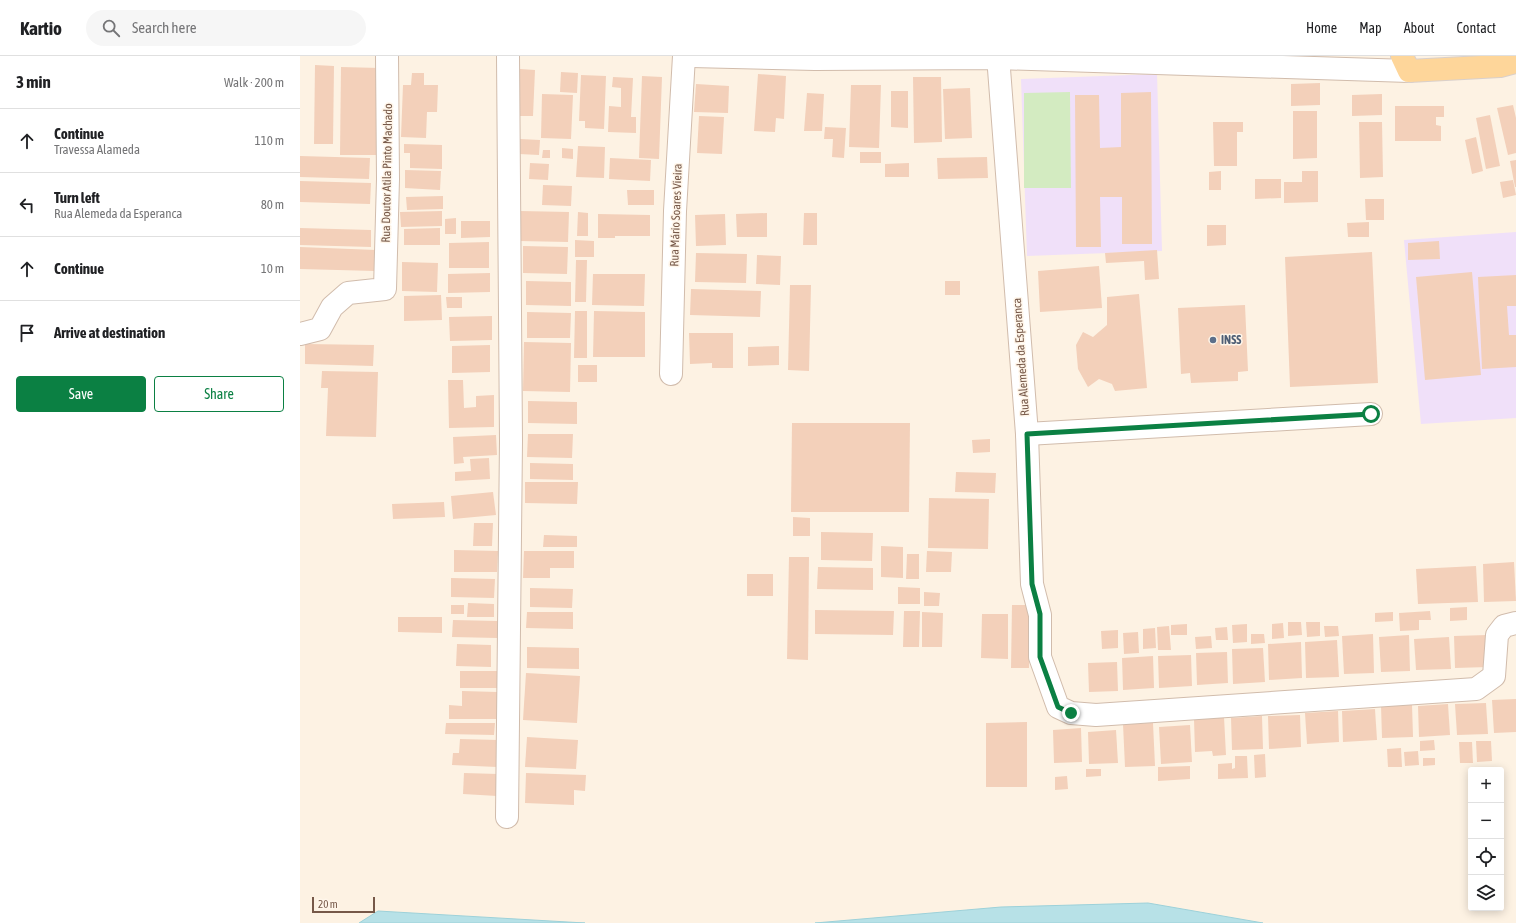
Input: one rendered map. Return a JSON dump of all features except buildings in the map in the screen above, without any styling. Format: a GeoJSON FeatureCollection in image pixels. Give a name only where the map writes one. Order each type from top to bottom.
{"type":"FeatureCollection","features":[{"type":"Feature","properties":{"kind":"main road"},"geometry":{"type":"LineString","coordinates":[[1405,63],[1500,66],[1516,62]]}},
{"type":"Feature","properties":{"kind":"street","name":"Rua Doutor Atila Pinto Machado"},"geometry":{"type":"LineString","coordinates":[[300,334],[320,329],[332,307],[348,293],[385,289],[388,178],[387,56]]}},
{"type":"Feature","properties":{"kind":"street"},"geometry":{"type":"LineString","coordinates":[[507,817],[511,448],[508,56]]}},
{"type":"Feature","properties":{"kind":"street","name":"Rua Mário Soares Vieira"},"geometry":{"type":"LineString","coordinates":[[671,374],[675,211],[684,56]]}},
{"type":"Feature","properties":{"kind":"street"},"geometry":{"type":"LineString","coordinates":[[691,56],[815,58],[998,57],[1405,63]]}},
{"type":"Feature","properties":{"kind":"street","name":"Rua Alemeda da Esperanca"},"geometry":{"type":"LineString","coordinates":[[998,57],[1027,434],[1032,584],[1040,614],[1040,657],[1058,707],[1071,713],[1096,715],[1476,689],[1494,676],[1497,635],[1504,626],[1516,623]]}},
{"type":"Feature","properties":{"kind":"street"},"geometry":{"type":"LineString","coordinates":[[1027,434],[1371,414]]}},
{"type":"Feature","properties":{"kind":"shaded area"},"geometry":{"type":"Polygon","coordinates":[[[1157,74],[1162,251],[1027,256],[1021,79],[1157,74]]]}},
{"type":"Feature","properties":{"kind":"shaded area"},"geometry":{"type":"Polygon","coordinates":[[[1516,232],[1516,418],[1421,424],[1404,240],[1516,232]]]}},
{"type":"Feature","properties":{"kind":"green space"},"geometry":{"type":"Polygon","coordinates":[[[1070,92],[1071,188],[1024,188],[1024,93],[1070,92]]]}},
{"type":"Feature","properties":{"kind":"water"},"geometry":{"type":"Polygon","coordinates":[[[1148,903],[1263,923],[815,923],[1001,907],[1148,903]]]}},
{"type":"Feature","properties":{"kind":"water"},"geometry":{"type":"Polygon","coordinates":[[[378,911],[585,923],[359,923],[378,911]]]}},
{"type":"Feature","properties":{"kind":"place","name":"INSS"},"geometry":{"type":"Point","coordinates":[1213,340]}},
{"type":"Feature","properties":{"kind":"route"},"geometry":{"type":"LineString","coordinates":[[1071,713],[1058,707],[1040,657],[1040,614],[1032,584],[1027,434],[1371,414]]}}]}
